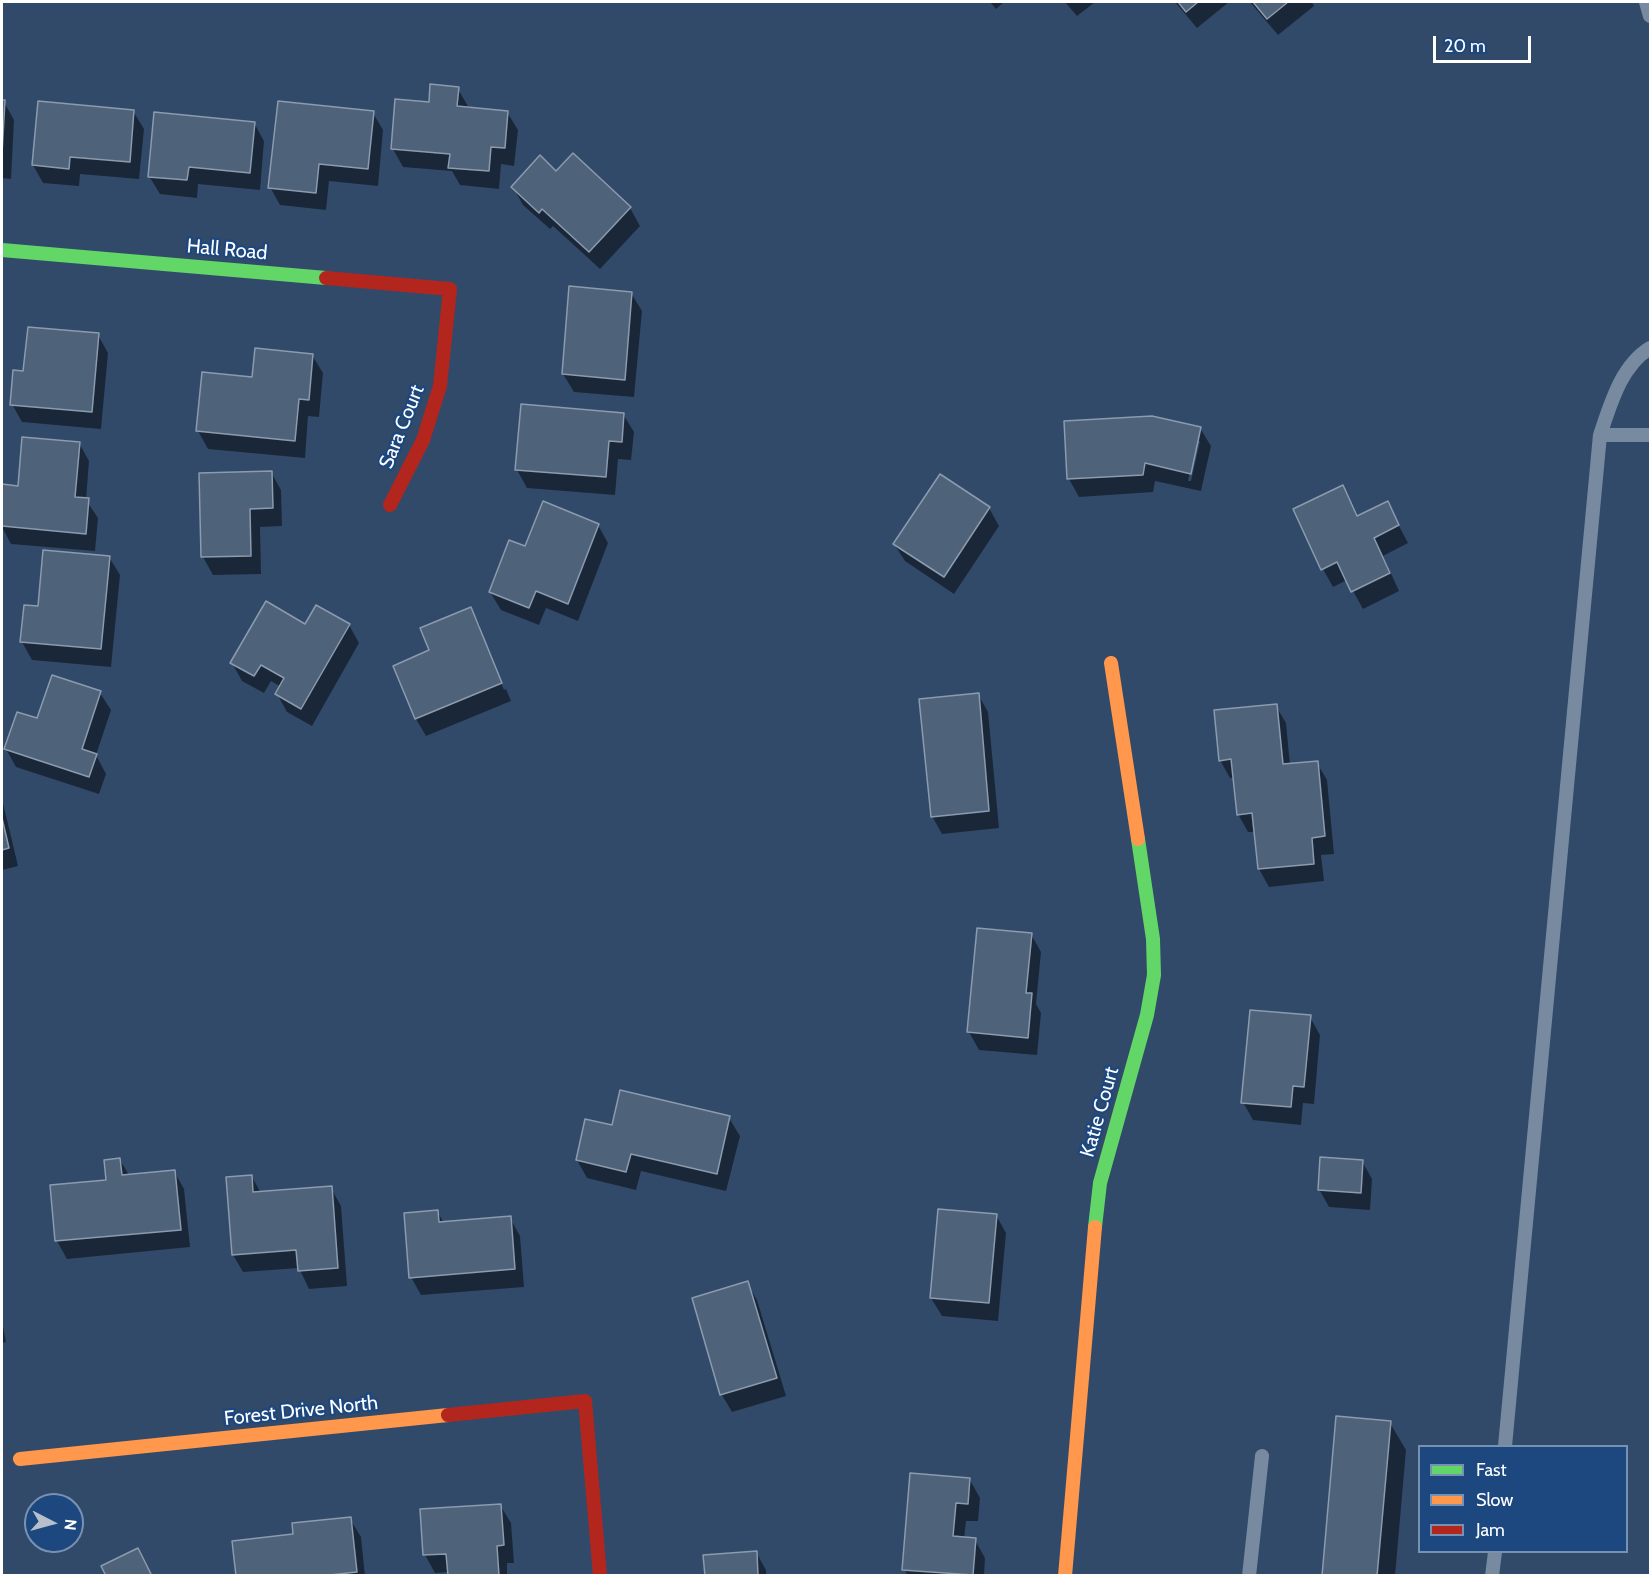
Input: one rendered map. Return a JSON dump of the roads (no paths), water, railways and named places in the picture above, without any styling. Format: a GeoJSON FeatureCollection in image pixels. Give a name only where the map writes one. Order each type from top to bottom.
{"type":"FeatureCollection","features":[{"type":"Feature","properties":{"kind":"street","name":"Hall Road"},"geometry":{"type":"LineString","coordinates":[[2,250],[450,290]]}},
{"type":"Feature","properties":{"kind":"street","name":"Sara Court"},"geometry":{"type":"LineString","coordinates":[[390,505],[423,440],[440,386],[450,290]]}},
{"type":"Feature","properties":{"kind":"street","name":"Katie Court"},"geometry":{"type":"LineString","coordinates":[[1065,1575],[1100,1183],[1147,1016],[1154,975],[1153,939],[1111,663]]}},
{"type":"Feature","properties":{"kind":"street","name":"Forest Drive North"},"geometry":{"type":"LineString","coordinates":[[20,1459],[585,1401],[600,1575]]}},
{"type":"Feature","properties":{"kind":"lane"},"geometry":{"type":"LineString","coordinates":[[1646,2],[1650,16]]}},
{"type":"Feature","properties":{"kind":"lane"},"geometry":{"type":"LineString","coordinates":[[1505,1445],[1600,435],[1613,395],[1636,356],[1650,348]]}},
{"type":"Feature","properties":{"kind":"lane"},"geometry":{"type":"LineString","coordinates":[[1600,435],[1650,435]]}},
{"type":"Feature","properties":{"kind":"lane"},"geometry":{"type":"LineString","coordinates":[[1249,1575],[1262,1456]]}},
{"type":"Feature","properties":{"kind":"lane"},"geometry":{"type":"LineString","coordinates":[[1492,1575],[1495,1553]]}}]}
